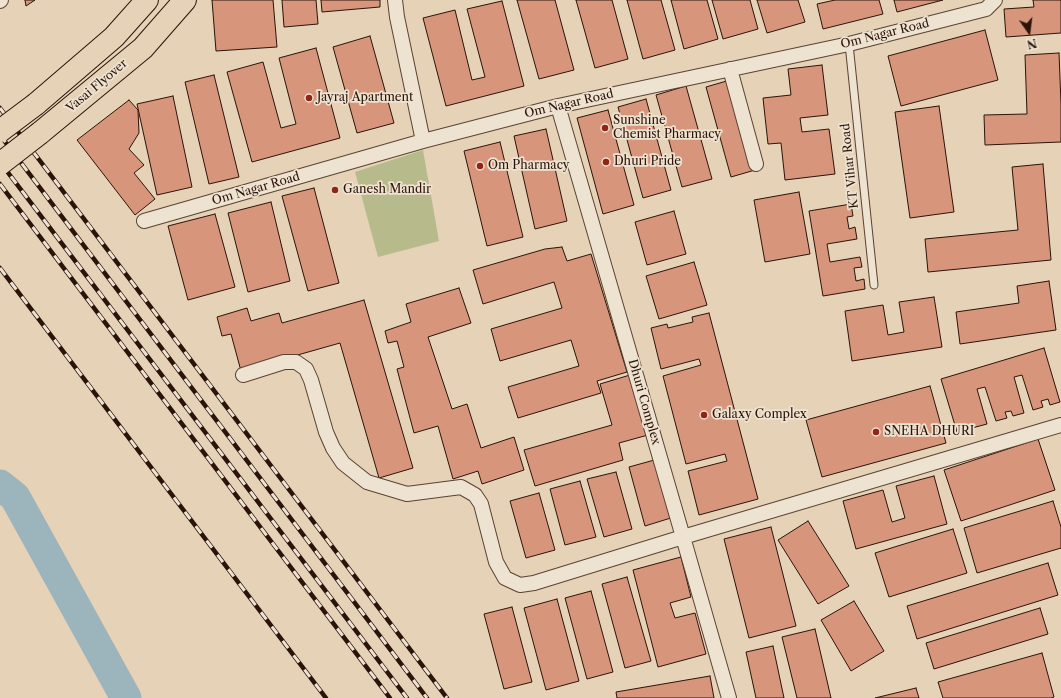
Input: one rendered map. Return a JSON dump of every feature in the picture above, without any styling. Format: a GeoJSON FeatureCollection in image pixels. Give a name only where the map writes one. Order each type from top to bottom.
{"type":"FeatureCollection","features":[{"type":"Feature","properties":{"kind":"main road"},"geometry":{"type":"LineString","coordinates":[[0,131],[36,104],[114,37],[147,0]]}},
{"type":"Feature","properties":{"kind":"main road","name":"Vasai Flyover"},"geometry":{"type":"LineString","coordinates":[[0,164],[143,48],[185,0]]}},
{"type":"Feature","properties":{"kind":"street"},"geometry":{"type":"LineString","coordinates":[[395,0],[397,17],[423,141]]}},
{"type":"Feature","properties":{"kind":"street","name":"Om Nagar Road"},"geometry":{"type":"LineString","coordinates":[[144,221],[423,141],[558,106],[849,44],[986,9],[995,0]]}},
{"type":"Feature","properties":{"kind":"street"},"geometry":{"type":"LineString","coordinates":[[730,69],[756,164]]}},
{"type":"Feature","properties":{"kind":"street","name":"Dhuri Complex"},"geometry":{"type":"LineString","coordinates":[[558,106],[729,698]]}},
{"type":"Feature","properties":{"kind":"street"},"geometry":{"type":"LineString","coordinates":[[243,375],[284,362],[296,362],[306,369],[311,380],[326,432],[333,448],[343,463],[367,482],[407,494],[461,487],[475,496],[481,504],[496,562],[505,578],[520,585],[534,583],[683,537],[1061,425]]}},
{"type":"Feature","properties":{"kind":"lane","name":"KT Vihar Road"},"geometry":{"type":"LineString","coordinates":[[849,44],[874,286]]}},
{"type":"Feature","properties":{"kind":"green space"},"geometry":{"type":"Polygon","coordinates":[[[423,150],[439,241],[378,257],[355,172],[423,150]]]}},
{"type":"Feature","properties":{"kind":"building"},"geometry":{"type":"Polygon","coordinates":[[[25,0],[35,0],[26,6],[25,0]]]}},
{"type":"Feature","properties":{"kind":"building"},"geometry":{"type":"Polygon","coordinates":[[[212,0],[273,0],[277,47],[216,51],[212,0]]]}},
{"type":"Feature","properties":{"kind":"building"},"geometry":{"type":"Polygon","coordinates":[[[282,0],[316,0],[318,24],[284,27],[282,0]]]}},
{"type":"Feature","properties":{"kind":"building"},"geometry":{"type":"Polygon","coordinates":[[[321,0],[380,0],[380,7],[322,12],[321,0]]]}},
{"type":"Feature","properties":{"kind":"building"},"geometry":{"type":"Polygon","coordinates":[[[517,0],[555,0],[574,70],[539,79],[517,0]]]}},
{"type":"Feature","properties":{"kind":"building"},"geometry":{"type":"Polygon","coordinates":[[[576,0],[612,0],[628,59],[595,68],[576,0]]]}},
{"type":"Feature","properties":{"kind":"building"},"geometry":{"type":"Polygon","coordinates":[[[627,0],[661,0],[675,50],[643,59],[627,0]]]}},
{"type":"Feature","properties":{"kind":"building"},"geometry":{"type":"Polygon","coordinates":[[[671,0],[707,0],[718,39],[684,49],[671,0]]]}},
{"type":"Feature","properties":{"kind":"building"},"geometry":{"type":"Polygon","coordinates":[[[712,0],[750,0],[758,29],[723,39],[712,0]]]}},
{"type":"Feature","properties":{"kind":"building"},"geometry":{"type":"Polygon","coordinates":[[[757,0],[798,0],[805,22],[767,33],[757,0]]]}},
{"type":"Feature","properties":{"kind":"building"},"geometry":{"type":"Polygon","coordinates":[[[835,0],[879,0],[883,14],[823,29],[817,4],[835,0]]]}},
{"type":"Feature","properties":{"kind":"building"},"geometry":{"type":"Polygon","coordinates":[[[894,0],[943,0],[897,12],[894,0]]]}},
{"type":"Feature","properties":{"kind":"building"},"geometry":{"type":"Polygon","coordinates":[[[1033,0],[1061,0],[1061,33],[1006,37],[1004,9],[1034,7],[1033,0]]]}},
{"type":"Feature","properties":{"kind":"building"},"geometry":{"type":"Polygon","coordinates":[[[502,1],[524,86],[446,106],[423,18],[455,10],[472,80],[485,77],[467,9],[502,1]]]}},
{"type":"Feature","properties":{"kind":"building"},"geometry":{"type":"Polygon","coordinates":[[[985,30],[998,80],[901,106],[888,56],[985,30]]]}},
{"type":"Feature","properties":{"kind":"building"},"geometry":{"type":"Polygon","coordinates":[[[370,36],[394,123],[357,133],[333,47],[370,36]]]}},
{"type":"Feature","properties":{"kind":"building","name":"Jayraj Apartment"},"geometry":{"type":"Polygon","coordinates":[[[316,48],[340,138],[252,162],[227,72],[263,62],[281,128],[296,124],[279,58],[316,48]]]}},
{"type":"Feature","properties":{"kind":"building"},"geometry":{"type":"Polygon","coordinates":[[[1059,53],[1061,142],[985,145],[984,115],[1027,114],[1025,55],[1059,53]]]}},
{"type":"Feature","properties":{"kind":"building"},"geometry":{"type":"Polygon","coordinates":[[[822,65],[828,115],[800,118],[802,132],[829,129],[835,174],[785,180],[781,143],[768,144],[763,98],[791,95],[788,69],[822,65]]]}},
{"type":"Feature","properties":{"kind":"building"},"geometry":{"type":"Polygon","coordinates":[[[214,75],[239,177],[209,184],[185,82],[214,75]]]}},
{"type":"Feature","properties":{"kind":"building"},"geometry":{"type":"Polygon","coordinates":[[[730,80],[755,170],[731,177],[706,87],[730,80]]]}},
{"type":"Feature","properties":{"kind":"building"},"geometry":{"type":"Polygon","coordinates":[[[686,86],[712,179],[682,187],[656,95],[686,86]]]}},
{"type":"Feature","properties":{"kind":"building"},"geometry":{"type":"Polygon","coordinates":[[[173,96],[192,187],[157,195],[137,104],[173,96]]]}},
{"type":"Feature","properties":{"kind":"building"},"geometry":{"type":"Polygon","coordinates":[[[646,99],[671,190],[643,198],[618,107],[646,99]]]}},
{"type":"Feature","properties":{"kind":"building"},"geometry":{"type":"Polygon","coordinates":[[[129,100],[138,110],[139,133],[129,149],[144,165],[134,173],[155,199],[135,215],[77,140],[129,100]]]}},
{"type":"Feature","properties":{"kind":"building"},"geometry":{"type":"Polygon","coordinates":[[[939,106],[954,212],[910,218],[895,112],[939,106]]]}},
{"type":"Feature","properties":{"kind":"building","name":"Dhuri Pride"},"geometry":{"type":"Polygon","coordinates":[[[608,110],[634,205],[603,214],[577,118],[608,110]]]}},
{"type":"Feature","properties":{"kind":"building"},"geometry":{"type":"Polygon","coordinates":[[[546,129],[567,221],[535,229],[514,136],[546,129]]]}},
{"type":"Feature","properties":{"kind":"building"},"geometry":{"type":"Polygon","coordinates":[[[500,142],[523,237],[487,246],[464,151],[500,142]]]}},
{"type":"Feature","properties":{"kind":"building"},"geometry":{"type":"Polygon","coordinates":[[[1043,164],[1051,260],[928,272],[925,239],[1018,230],[1012,167],[1043,164]]]}},
{"type":"Feature","properties":{"kind":"building"},"geometry":{"type":"Polygon","coordinates":[[[314,188],[339,283],[308,291],[282,196],[314,188]]]}},
{"type":"Feature","properties":{"kind":"building"},"geometry":{"type":"Polygon","coordinates":[[[799,192],[810,254],[765,262],[754,200],[799,192]]]}},
{"type":"Feature","properties":{"kind":"building"},"geometry":{"type":"Polygon","coordinates":[[[271,202],[290,281],[248,292],[228,213],[271,202]]]}},
{"type":"Feature","properties":{"kind":"building"},"geometry":{"type":"Polygon","coordinates":[[[851,204],[853,216],[847,217],[849,229],[855,227],[857,239],[827,244],[830,262],[860,257],[862,267],[854,268],[856,281],[864,279],[865,289],[823,296],[809,211],[851,204]]]}},
{"type":"Feature","properties":{"kind":"building"},"geometry":{"type":"Polygon","coordinates":[[[674,211],[686,254],[647,265],[635,222],[674,211]]]}},
{"type":"Feature","properties":{"kind":"building"},"geometry":{"type":"Polygon","coordinates":[[[215,214],[235,287],[188,300],[168,226],[215,214]]]}},
{"type":"Feature","properties":{"kind":"building"},"geometry":{"type":"Polygon","coordinates":[[[562,247],[567,261],[591,254],[627,372],[597,381],[601,393],[518,418],[508,387],[579,366],[571,340],[500,361],[491,329],[562,308],[554,282],[483,304],[473,270],[545,249],[562,247]]]}},
{"type":"Feature","properties":{"kind":"building"},"geometry":{"type":"Polygon","coordinates":[[[694,262],[707,305],[659,319],[646,276],[694,262]]]}},
{"type":"Feature","properties":{"kind":"building"},"geometry":{"type":"Polygon","coordinates":[[[1049,281],[1056,330],[960,344],[956,312],[1019,303],[1017,286],[1049,281]]]}},
{"type":"Feature","properties":{"kind":"building"},"geometry":{"type":"Polygon","coordinates":[[[459,288],[471,323],[428,337],[452,409],[467,404],[481,448],[514,437],[524,470],[482,484],[478,471],[453,479],[438,426],[414,433],[397,369],[404,367],[397,341],[388,343],[385,331],[411,322],[406,304],[459,288]]]}},
{"type":"Feature","properties":{"kind":"building"},"geometry":{"type":"Polygon","coordinates":[[[934,297],[942,347],[852,361],[845,311],[883,305],[888,335],[904,332],[899,302],[934,297]]]}},
{"type":"Feature","properties":{"kind":"building"},"geometry":{"type":"Polygon","coordinates":[[[364,300],[413,468],[379,478],[340,343],[241,371],[231,334],[222,336],[217,317],[247,308],[251,321],[279,313],[282,323],[364,300]]]}},
{"type":"Feature","properties":{"kind":"building","name":"Galaxy Complex"},"geometry":{"type":"Polygon","coordinates":[[[709,313],[758,499],[699,515],[688,471],[727,461],[725,454],[686,464],[663,376],[701,365],[699,359],[661,369],[651,328],[667,324],[668,328],[693,322],[692,317],[709,313]]]}},
{"type":"Feature","properties":{"kind":"building"},"geometry":{"type":"Polygon","coordinates":[[[1044,348],[1060,402],[1050,405],[1048,399],[1041,401],[1043,407],[1033,410],[1022,375],[1014,377],[1024,413],[1013,416],[1011,411],[1005,412],[1007,418],[996,421],[985,387],[977,389],[987,424],[957,432],[941,379],[1044,348]]]}},
{"type":"Feature","properties":{"kind":"building"},"geometry":{"type":"Polygon","coordinates":[[[630,375],[648,435],[619,443],[623,460],[535,486],[524,450],[612,425],[600,384],[630,375]]]}},
{"type":"Feature","properties":{"kind":"building","name":"SNEHA DHURI"},"geometry":{"type":"Polygon","coordinates":[[[930,386],[946,443],[822,477],[806,420],[930,386]]]}},
{"type":"Feature","properties":{"kind":"building"},"geometry":{"type":"Polygon","coordinates":[[[1038,439],[1055,490],[961,521],[944,470],[1038,439]]]}},
{"type":"Feature","properties":{"kind":"building"},"geometry":{"type":"Polygon","coordinates":[[[658,459],[674,517],[645,526],[629,467],[658,459]]]}},
{"type":"Feature","properties":{"kind":"building"},"geometry":{"type":"Polygon","coordinates":[[[616,472],[632,529],[604,537],[587,479],[616,472]]]}},
{"type":"Feature","properties":{"kind":"building"},"geometry":{"type":"Polygon","coordinates":[[[934,476],[947,524],[856,549],[843,501],[883,490],[892,522],[905,518],[896,486],[934,476]]]}},
{"type":"Feature","properties":{"kind":"building"},"geometry":{"type":"Polygon","coordinates":[[[580,481],[596,537],[565,545],[550,489],[580,481]]]}},
{"type":"Feature","properties":{"kind":"building"},"geometry":{"type":"Polygon","coordinates":[[[539,493],[555,550],[526,558],[510,501],[539,493]]]}},
{"type":"Feature","properties":{"kind":"building"},"geometry":{"type":"Polygon","coordinates":[[[1053,501],[1061,527],[1061,548],[977,573],[964,528],[1053,501]]]}},
{"type":"Feature","properties":{"kind":"building"},"geometry":{"type":"Polygon","coordinates":[[[808,521],[849,586],[818,604],[778,540],[808,521]]]}},
{"type":"Feature","properties":{"kind":"building"},"geometry":{"type":"Polygon","coordinates":[[[771,527],[796,626],[749,638],[724,539],[771,527]]]}},
{"type":"Feature","properties":{"kind":"building"},"geometry":{"type":"Polygon","coordinates":[[[953,529],[967,573],[889,597],[875,553],[953,529]]]}},
{"type":"Feature","properties":{"kind":"building"},"geometry":{"type":"Polygon","coordinates":[[[681,557],[691,597],[670,603],[675,618],[695,613],[706,654],[658,667],[633,570],[681,557]]]}},
{"type":"Feature","properties":{"kind":"building"},"geometry":{"type":"Polygon","coordinates":[[[1048,563],[1058,595],[917,639],[907,606],[1048,563]]]}},
{"type":"Feature","properties":{"kind":"building"},"geometry":{"type":"Polygon","coordinates":[[[627,577],[651,661],[625,668],[602,584],[627,577]]]}},
{"type":"Feature","properties":{"kind":"building"},"geometry":{"type":"Polygon","coordinates":[[[591,591],[613,672],[587,679],[565,598],[591,591]]]}},
{"type":"Feature","properties":{"kind":"building"},"geometry":{"type":"Polygon","coordinates":[[[557,599],[579,681],[546,690],[524,608],[557,599]]]}},
{"type":"Feature","properties":{"kind":"building"},"geometry":{"type":"Polygon","coordinates":[[[854,601],[884,651],[851,671],[821,620],[854,601]]]}},
{"type":"Feature","properties":{"kind":"building"},"geometry":{"type":"Polygon","coordinates":[[[512,607],[532,682],[504,689],[484,614],[512,607]]]}},
{"type":"Feature","properties":{"kind":"building"},"geometry":{"type":"Polygon","coordinates":[[[1040,608],[1048,634],[934,669],[926,643],[1040,608]]]}},
{"type":"Feature","properties":{"kind":"building"},"geometry":{"type":"Polygon","coordinates":[[[815,629],[831,698],[797,698],[782,637],[815,629]]]}},
{"type":"Feature","properties":{"kind":"building"},"geometry":{"type":"Polygon","coordinates":[[[773,646],[784,698],[756,698],[746,652],[773,646]]]}},
{"type":"Feature","properties":{"kind":"building"},"geometry":{"type":"Polygon","coordinates":[[[1042,653],[1054,697],[943,698],[938,682],[1042,653]]]}},
{"type":"Feature","properties":{"kind":"building"},"geometry":{"type":"Polygon","coordinates":[[[710,676],[714,698],[617,698],[616,692],[710,676]]]}},
{"type":"Feature","properties":{"kind":"building"},"geometry":{"type":"Polygon","coordinates":[[[916,688],[919,698],[875,698],[916,688]]]}},
{"type":"Feature","properties":{"kind":"waterway"},"geometry":{"type":"LineString","coordinates":[[0,485],[15,497],[126,698]]}},
{"type":"Feature","properties":{"kind":"railway"},"geometry":{"type":"LineString","coordinates":[[0,108],[447,698]]}},
{"type":"Feature","properties":{"kind":"railway"},"geometry":{"type":"LineString","coordinates":[[0,135],[427,698]]}},
{"type":"Feature","properties":{"kind":"railway"},"geometry":{"type":"LineString","coordinates":[[0,162],[407,698]]}},
{"type":"Feature","properties":{"kind":"railway"},"geometry":{"type":"LineString","coordinates":[[0,184],[390,698]]}},
{"type":"Feature","properties":{"kind":"railway"},"geometry":{"type":"LineString","coordinates":[[0,268],[326,698]]}},
{"type":"Feature","properties":{"kind":"place","name":"Jayraj Apartment"},"geometry":{"type":"Point","coordinates":[309,98]}},
{"type":"Feature","properties":{"kind":"place","name":"Sunshine Chemist Pharmacy"},"geometry":{"type":"Point","coordinates":[605,128]}},
{"type":"Feature","properties":{"kind":"place","name":"Dhuri Pride"},"geometry":{"type":"Point","coordinates":[606,162]}},
{"type":"Feature","properties":{"kind":"place","name":"Om Pharmacy"},"geometry":{"type":"Point","coordinates":[480,166]}},
{"type":"Feature","properties":{"kind":"place","name":"Ganesh Mandir"},"geometry":{"type":"Point","coordinates":[335,190]}},
{"type":"Feature","properties":{"kind":"place","name":"Galaxy Complex"},"geometry":{"type":"Point","coordinates":[704,415]}},
{"type":"Feature","properties":{"kind":"place","name":"SNEHA DHURI"},"geometry":{"type":"Point","coordinates":[876,432]}}]}
